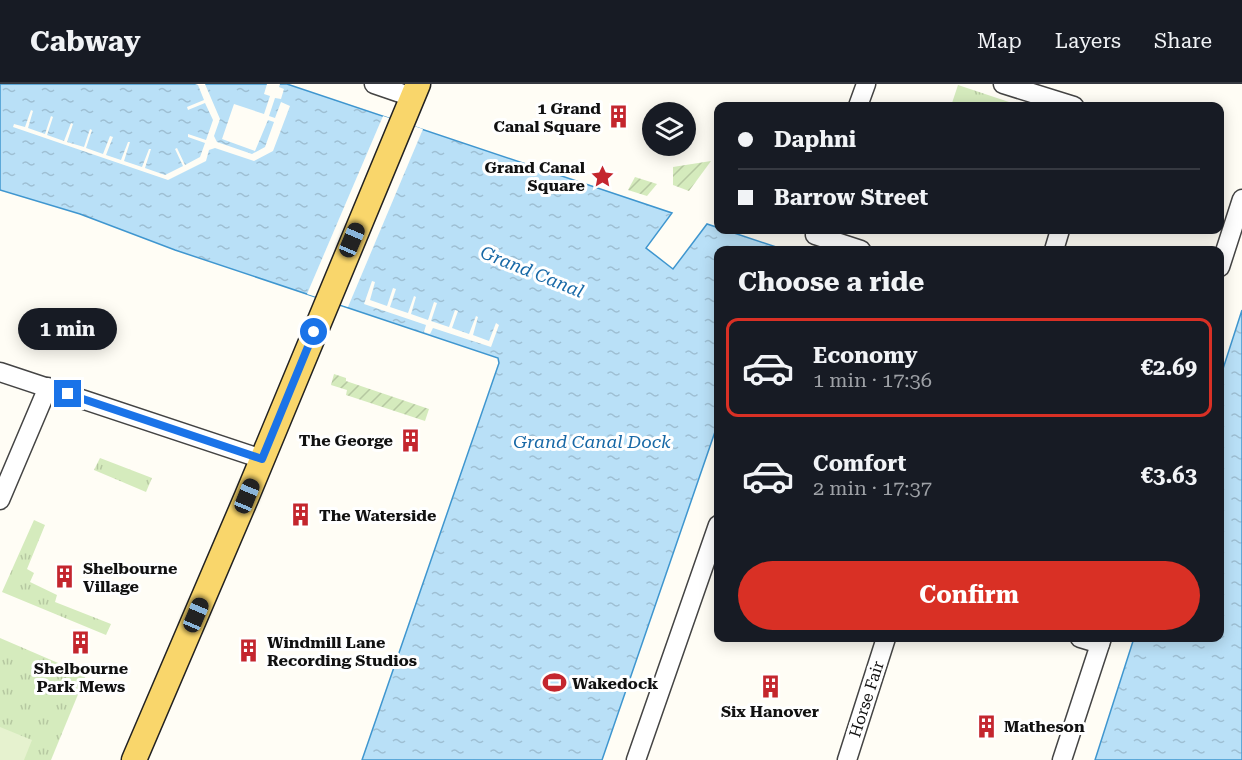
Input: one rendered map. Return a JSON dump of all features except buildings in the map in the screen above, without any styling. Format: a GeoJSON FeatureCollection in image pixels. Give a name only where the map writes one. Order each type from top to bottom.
{"type":"FeatureCollection","features":[{"type":"Feature","properties":{"kind":"main road"},"geometry":{"type":"LineString","coordinates":[[135,760],[415,91]]}},
{"type":"Feature","properties":{"kind":"street"},"geometry":{"type":"LineString","coordinates":[[374,84],[415,91]]}},
{"type":"Feature","properties":{"kind":"street"},"geometry":{"type":"LineString","coordinates":[[859,102],[866,84]]}},
{"type":"Feature","properties":{"kind":"street"},"geometry":{"type":"LineString","coordinates":[[1003,84],[1061,102]]}},
{"type":"Feature","properties":{"kind":"street"},"geometry":{"type":"LineString","coordinates":[[1224,255],[1242,200]]}},
{"type":"Feature","properties":{"kind":"street"},"geometry":{"type":"LineString","coordinates":[[814,238],[845,246]]}},
{"type":"Feature","properties":{"kind":"street"},"geometry":{"type":"LineString","coordinates":[[0,372],[262,459]]}},
{"type":"Feature","properties":{"kind":"street"},"geometry":{"type":"LineString","coordinates":[[0,500],[5,474],[48,387]]}},
{"type":"Feature","properties":{"kind":"street"},"geometry":{"type":"LineString","coordinates":[[636,760],[714,536]]}},
{"type":"Feature","properties":{"kind":"street","name":"Horse Fair"},"geometry":{"type":"LineString","coordinates":[[847,760],[885,642]]}},
{"type":"Feature","properties":{"kind":"street"},"geometry":{"type":"LineString","coordinates":[[1062,760],[1101,642]]}},
{"type":"Feature","properties":{"kind":"green space"},"geometry":{"type":"Polygon","coordinates":[[[958,85],[1009,102],[952,102],[958,85]]]}},
{"type":"Feature","properties":{"kind":"green space"},"geometry":{"type":"Polygon","coordinates":[[[711,161],[689,191],[673,185],[673,167],[711,161]]]}},
{"type":"Feature","properties":{"kind":"green space"},"geometry":{"type":"Polygon","coordinates":[[[635,177],[657,184],[647,196],[628,190],[635,177]]]}},
{"type":"Feature","properties":{"kind":"green space"},"geometry":{"type":"Polygon","coordinates":[[[334,374],[346,378],[346,381],[429,409],[425,421],[346,395],[347,390],[331,385],[334,374]]]}},
{"type":"Feature","properties":{"kind":"green space"},"geometry":{"type":"Polygon","coordinates":[[[100,458],[152,478],[146,492],[94,470],[100,458]]]}},
{"type":"Feature","properties":{"kind":"green space"},"geometry":{"type":"Polygon","coordinates":[[[34,520],[45,525],[27,569],[34,573],[30,582],[57,595],[55,602],[111,624],[106,635],[2,592],[34,520]]]}},
{"type":"Feature","properties":{"kind":"green space"},"geometry":{"type":"Polygon","coordinates":[[[0,638],[86,675],[51,760],[0,760],[0,638]]]}},
{"type":"Feature","properties":{"kind":"green space"},"geometry":{"type":"Polygon","coordinates":[[[0,727],[32,740],[24,760],[0,760],[0,727]]]}},
{"type":"Feature","properties":{"kind":"water","name":"Grand Canal Dock"},"geometry":{"type":"Polygon","coordinates":[[[0,84],[287,84],[672,213],[646,248],[673,269],[707,224],[714,226],[714,234],[737,234],[773,246],[714,246],[714,435],[602,760],[362,760],[499,363],[498,358],[175,250],[80,214],[0,190],[0,84]]]}},
{"type":"Feature","properties":{"kind":"water"},"geometry":{"type":"Polygon","coordinates":[[[1242,310],[1242,760],[1095,760],[1133,642],[1224,642],[1224,366],[1242,310]]]}},
{"type":"Feature","properties":{"kind":"pier"},"geometry":{"type":"Polygon","coordinates":[[[195,84],[205,84],[220,119],[214,136],[217,142],[252,154],[265,147],[274,122],[268,120],[255,151],[222,139],[234,104],[264,114],[270,96],[264,94],[267,84],[280,84],[279,87],[284,89],[281,99],[275,98],[269,116],[275,118],[281,102],[290,106],[273,151],[254,161],[215,148],[209,150],[206,161],[168,180],[13,127],[14,124],[25,127],[31,110],[33,111],[28,128],[45,134],[51,116],[53,117],[47,135],[64,141],[71,123],[73,124],[67,142],[84,147],[90,129],[92,130],[86,148],[103,154],[110,136],[113,137],[106,155],[121,160],[130,142],[124,161],[142,167],[151,149],[145,168],[165,175],[183,166],[175,149],[177,148],[185,165],[200,157],[205,143],[188,137],[188,134],[206,140],[213,120],[205,103],[188,110],[187,107],[204,100],[198,85],[195,84]]]}},
{"type":"Feature","properties":{"kind":"pier"},"geometry":{"type":"Polygon","coordinates":[[[383,116],[423,129],[348,307],[307,294],[383,116]]]}},
{"type":"Feature","properties":{"kind":"pier"},"geometry":{"type":"Polygon","coordinates":[[[372,281],[375,282],[370,300],[387,306],[393,288],[396,289],[390,307],[408,313],[414,296],[416,297],[411,314],[428,320],[434,302],[437,303],[431,321],[449,327],[455,310],[458,311],[452,328],[469,334],[476,316],[478,317],[473,335],[489,341],[496,323],[499,325],[491,347],[433,328],[430,334],[424,332],[426,325],[364,304],[372,281]]]}},
{"type":"Feature","properties":{"kind":"place","name":"1 Grand Canal Square"},"geometry":{"type":"Point","coordinates":[619,117]}},
{"type":"Feature","properties":{"kind":"place","name":"Grand Canal Square"},"geometry":{"type":"Point","coordinates":[603,176]}},
{"type":"Feature","properties":{"kind":"place","name":"The George"},"geometry":{"type":"Point","coordinates":[411,440]}},
{"type":"Feature","properties":{"kind":"place","name":"The Waterside"},"geometry":{"type":"Point","coordinates":[301,515]}},
{"type":"Feature","properties":{"kind":"place","name":"Shelbourne Village"},"geometry":{"type":"Point","coordinates":[65,577]}},
{"type":"Feature","properties":{"kind":"place","name":"Shelbourne Park Mews"},"geometry":{"type":"Point","coordinates":[81,643]}},
{"type":"Feature","properties":{"kind":"place","name":"Windmill Lane Recording Studios"},"geometry":{"type":"Point","coordinates":[249,651]}},
{"type":"Feature","properties":{"kind":"place","name":"Wakedock"},"geometry":{"type":"Point","coordinates":[554,683]}},
{"type":"Feature","properties":{"kind":"place","name":"Six Hanover"},"geometry":{"type":"Point","coordinates":[770,686]}},
{"type":"Feature","properties":{"kind":"place","name":"Matheson"},"geometry":{"type":"Point","coordinates":[986,726]}},
{"type":"Feature","properties":{"kind":"route"},"geometry":{"type":"LineString","coordinates":[[68,394],[262,459],[314,332]]}},
{"type":"Feature","properties":{"kind":"water label","name":"Grand Canal"},"geometry":{"type":"Point","coordinates":[532,272]}}]}
